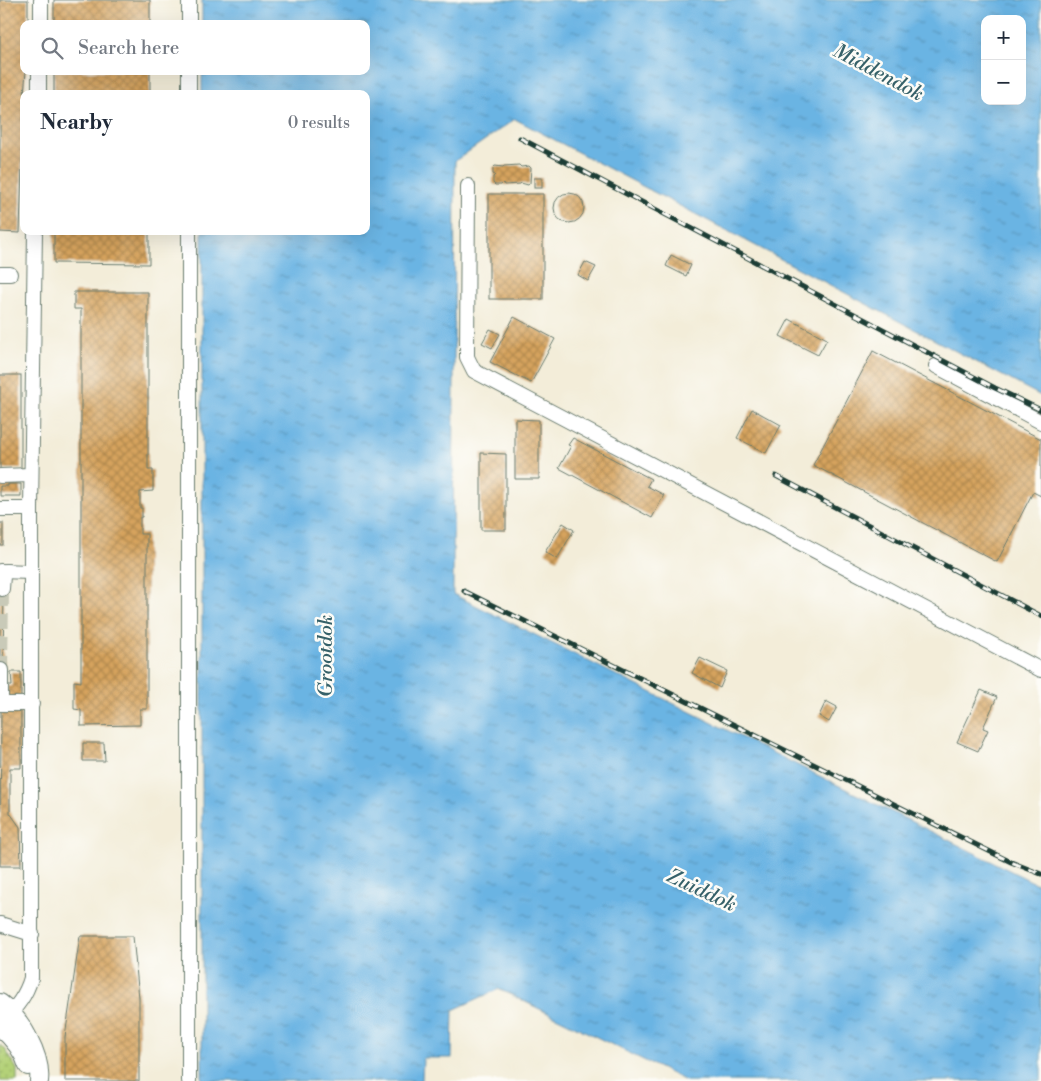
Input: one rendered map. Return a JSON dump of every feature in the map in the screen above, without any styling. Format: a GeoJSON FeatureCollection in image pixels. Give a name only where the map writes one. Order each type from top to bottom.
{"type":"FeatureCollection","features":[{"type":"Feature","properties":{"kind":"main road"},"geometry":{"type":"LineString","coordinates":[[4,1012],[30,1041],[37,1059],[39,1081]]}},
{"type":"Feature","properties":{"kind":"main road"},"geometry":{"type":"LineString","coordinates":[[0,1027],[8,1033],[23,1052],[33,1081]]}},
{"type":"Feature","properties":{"kind":"street"},"geometry":{"type":"LineString","coordinates":[[40,20],[42,0]]}},
{"type":"Feature","properties":{"kind":"street"},"geometry":{"type":"LineString","coordinates":[[189,0],[189,20]]}},
{"type":"Feature","properties":{"kind":"street"},"geometry":{"type":"LineString","coordinates":[[39,75],[39,90]]}},
{"type":"Feature","properties":{"kind":"street"},"geometry":{"type":"LineString","coordinates":[[189,75],[189,90]]}},
{"type":"Feature","properties":{"kind":"street"},"geometry":{"type":"LineString","coordinates":[[468,186],[467,356],[474,371],[1041,670]]}},
{"type":"Feature","properties":{"kind":"street"},"geometry":{"type":"LineString","coordinates":[[4,1012],[27,990],[32,934],[31,475],[36,235]]}},
{"type":"Feature","properties":{"kind":"street"},"geometry":{"type":"LineString","coordinates":[[189,235],[189,1081]]}},
{"type":"Feature","properties":{"kind":"street"},"geometry":{"type":"LineString","coordinates":[[936,366],[1041,422]]}},
{"type":"Feature","properties":{"kind":"street"},"geometry":{"type":"LineString","coordinates":[[0,476],[31,475]]}},
{"type":"Feature","properties":{"kind":"street"},"geometry":{"type":"LineString","coordinates":[[0,509],[31,509]]}},
{"type":"Feature","properties":{"kind":"street"},"geometry":{"type":"LineString","coordinates":[[2,589],[4,571],[31,572]]}},
{"type":"Feature","properties":{"kind":"street"},"geometry":{"type":"LineString","coordinates":[[1,670],[0,704],[32,704]]}},
{"type":"Feature","properties":{"kind":"street"},"geometry":{"type":"LineString","coordinates":[[0,924],[32,934]]}},
{"type":"Feature","properties":{"kind":"green space"},"geometry":{"type":"Polygon","coordinates":[[[0,1045],[5,1049],[17,1069],[17,1081],[0,1081],[0,1045]]]}},
{"type":"Feature","properties":{"kind":"water"},"geometry":{"type":"Polygon","coordinates":[[[202,0],[1041,0],[1041,396],[515,119],[455,161],[453,594],[1041,886],[1041,1081],[686,1081],[499,989],[453,1010],[452,1058],[423,1058],[422,1081],[202,1081],[202,235],[370,235],[370,90],[202,90],[202,75],[370,75],[370,20],[202,20],[202,0]]]}},
{"type":"Feature","properties":{"kind":"building"},"geometry":{"type":"Polygon","coordinates":[[[0,0],[28,0],[28,20],[20,20],[20,75],[26,75],[24,90],[20,90],[20,233],[0,232],[0,0]]]}},
{"type":"Feature","properties":{"kind":"building"},"geometry":{"type":"Polygon","coordinates":[[[54,0],[150,0],[150,20],[54,20],[54,0]]]}},
{"type":"Feature","properties":{"kind":"building"},"geometry":{"type":"Polygon","coordinates":[[[54,75],[150,75],[150,90],[54,90],[54,75]]]}},
{"type":"Feature","properties":{"kind":"building"},"geometry":{"type":"Polygon","coordinates":[[[519,165],[531,168],[530,183],[528,185],[521,183],[504,185],[503,183],[495,185],[493,183],[495,175],[493,174],[493,168],[495,166],[519,165]]]}},
{"type":"Feature","properties":{"kind":"building"},"geometry":{"type":"Polygon","coordinates":[[[534,178],[542,178],[542,188],[534,188],[534,178]]]}},
{"type":"Feature","properties":{"kind":"building"},"geometry":{"type":"Polygon","coordinates":[[[569,193],[575,194],[583,202],[583,214],[575,222],[569,223],[563,222],[555,214],[554,208],[555,202],[563,194],[569,193]]]}},
{"type":"Feature","properties":{"kind":"building"},"geometry":{"type":"Polygon","coordinates":[[[489,194],[543,194],[543,299],[489,299],[489,194]]]}},
{"type":"Feature","properties":{"kind":"building"},"geometry":{"type":"Polygon","coordinates":[[[54,235],[149,235],[149,264],[54,263],[54,235]]]}},
{"type":"Feature","properties":{"kind":"building"},"geometry":{"type":"Polygon","coordinates":[[[671,255],[691,265],[686,276],[666,266],[671,255]]]}},
{"type":"Feature","properties":{"kind":"building"},"geometry":{"type":"Polygon","coordinates":[[[585,262],[596,267],[588,281],[578,275],[585,262]]]}},
{"type":"Feature","properties":{"kind":"building"},"geometry":{"type":"Polygon","coordinates":[[[74,292],[148,292],[148,470],[153,470],[153,491],[140,492],[142,517],[140,517],[140,534],[147,534],[147,709],[140,709],[140,725],[81,726],[81,710],[74,709],[74,681],[81,682],[81,309],[74,309],[74,292]]]}},
{"type":"Feature","properties":{"kind":"building"},"geometry":{"type":"Polygon","coordinates":[[[514,317],[555,339],[531,383],[490,362],[514,317]]]}},
{"type":"Feature","properties":{"kind":"building"},"geometry":{"type":"Polygon","coordinates":[[[789,319],[827,339],[818,355],[780,336],[789,319]]]}},
{"type":"Feature","properties":{"kind":"building"},"geometry":{"type":"Polygon","coordinates":[[[490,329],[500,334],[492,348],[482,343],[490,329]]]}},
{"type":"Feature","properties":{"kind":"building"},"geometry":{"type":"Polygon","coordinates":[[[873,351],[1041,439],[1041,496],[1033,492],[997,562],[813,465],[873,351]]]}},
{"type":"Feature","properties":{"kind":"building"},"geometry":{"type":"Polygon","coordinates":[[[0,375],[21,375],[21,469],[0,469],[0,375]]]}},
{"type":"Feature","properties":{"kind":"building"},"geometry":{"type":"Polygon","coordinates":[[[752,409],[781,425],[766,453],[737,438],[752,409]]]}},
{"type":"Feature","properties":{"kind":"building"},"geometry":{"type":"Polygon","coordinates":[[[515,419],[539,420],[539,479],[515,479],[515,419]]]}},
{"type":"Feature","properties":{"kind":"building"},"geometry":{"type":"Polygon","coordinates":[[[573,438],[651,479],[647,486],[664,495],[652,518],[559,468],[571,446],[568,445],[573,438]]]}},
{"type":"Feature","properties":{"kind":"building"},"geometry":{"type":"Polygon","coordinates":[[[481,453],[506,454],[506,530],[481,530],[481,453]]]}},
{"type":"Feature","properties":{"kind":"building"},"geometry":{"type":"Polygon","coordinates":[[[8,484],[21,484],[21,496],[0,496],[0,486],[8,486],[8,484]]]}},
{"type":"Feature","properties":{"kind":"building"},"geometry":{"type":"Polygon","coordinates":[[[0,523],[3,523],[3,545],[0,545],[0,523]]]}},
{"type":"Feature","properties":{"kind":"building"},"geometry":{"type":"Polygon","coordinates":[[[563,523],[574,530],[557,559],[545,552],[563,523]]]}},
{"type":"Feature","properties":{"kind":"building"},"geometry":{"type":"Polygon","coordinates":[[[0,589],[4,589],[3,670],[0,670],[0,589]]]}},
{"type":"Feature","properties":{"kind":"building"},"geometry":{"type":"Polygon","coordinates":[[[700,658],[727,671],[720,688],[692,673],[700,658]]]}},
{"type":"Feature","properties":{"kind":"building"},"geometry":{"type":"Polygon","coordinates":[[[11,672],[21,672],[21,699],[7,700],[7,686],[12,686],[11,672]]]}},
{"type":"Feature","properties":{"kind":"building"},"geometry":{"type":"Polygon","coordinates":[[[981,690],[997,697],[983,728],[988,730],[978,751],[957,742],[981,690]]]}},
{"type":"Feature","properties":{"kind":"building"},"geometry":{"type":"Polygon","coordinates":[[[826,701],[837,707],[829,722],[819,716],[826,701]]]}},
{"type":"Feature","properties":{"kind":"building"},"geometry":{"type":"Polygon","coordinates":[[[1,708],[21,709],[21,768],[10,768],[10,813],[20,827],[21,866],[0,866],[1,708]]]}},
{"type":"Feature","properties":{"kind":"building"},"geometry":{"type":"Polygon","coordinates":[[[83,743],[104,743],[105,761],[83,761],[83,743]]]}},
{"type":"Feature","properties":{"kind":"building"},"geometry":{"type":"Polygon","coordinates":[[[80,936],[133,936],[139,998],[139,1081],[65,1081],[65,1037],[80,936]]]}},
{"type":"Feature","properties":{"kind":"tunnel"},"geometry":{"type":"LineString","coordinates":[[1,670],[2,589]]}},
{"type":"Feature","properties":{"kind":"railway"},"geometry":{"type":"LineString","coordinates":[[520,138],[995,388],[1041,410]]}},
{"type":"Feature","properties":{"kind":"railway"},"geometry":{"type":"LineString","coordinates":[[776,476],[1041,616]]}},
{"type":"Feature","properties":{"kind":"railway"},"geometry":{"type":"LineString","coordinates":[[464,591],[1011,862],[1041,874]]}},
{"type":"Feature","properties":{"kind":"water label","name":"Middendok"},"geometry":{"type":"Point","coordinates":[878,73]}},
{"type":"Feature","properties":{"kind":"water label","name":"Grootdok"},"geometry":{"type":"Point","coordinates":[326,656]}},
{"type":"Feature","properties":{"kind":"water label","name":"Zuiddok"},"geometry":{"type":"Point","coordinates":[701,891]}}]}
